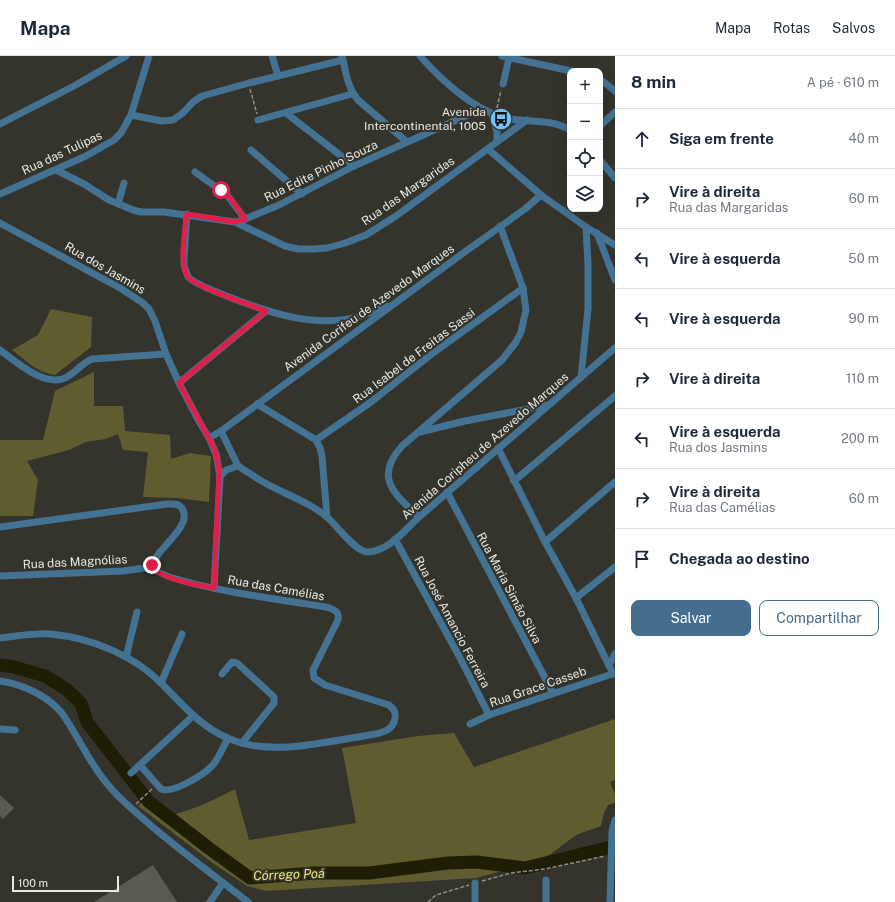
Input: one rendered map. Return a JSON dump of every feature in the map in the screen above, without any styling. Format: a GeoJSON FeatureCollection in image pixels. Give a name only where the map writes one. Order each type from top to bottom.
{"type":"FeatureCollection","features":[{"type":"Feature","properties":{"kind":"street"},"geometry":{"type":"LineString","coordinates":[[0,124],[74,86],[126,56]]}},
{"type":"Feature","properties":{"kind":"street","name":"Rua das Tulipas"},"geometry":{"type":"LineString","coordinates":[[0,194],[86,156],[114,140],[121,133],[131,115],[149,56]]}},
{"type":"Feature","properties":{"kind":"street"},"geometry":{"type":"LineString","coordinates":[[272,56],[278,76]]}},
{"type":"Feature","properties":{"kind":"street"},"geometry":{"type":"LineString","coordinates":[[420,56],[437,74],[480,108],[494,114],[515,119],[559,125],[567,129]]}},
{"type":"Feature","properties":{"kind":"street"},"geometry":{"type":"LineString","coordinates":[[503,84],[505,57],[567,70]]}},
{"type":"Feature","properties":{"kind":"street"},"geometry":{"type":"LineString","coordinates":[[131,115],[162,121],[173,120],[202,96],[342,58],[352,94],[407,142]]}},
{"type":"Feature","properties":{"kind":"street"},"geometry":{"type":"LineString","coordinates":[[603,81],[615,91]]}},
{"type":"Feature","properties":{"kind":"street"},"geometry":{"type":"LineString","coordinates":[[258,120],[352,94]]}},
{"type":"Feature","properties":{"kind":"street","name":"Rua Edite Pinho Souza"},"geometry":{"type":"LineString","coordinates":[[235,222],[302,194],[354,166],[480,108]]}},
{"type":"Feature","properties":{"kind":"street"},"geometry":{"type":"LineString","coordinates":[[603,123],[615,112]]}},
{"type":"Feature","properties":{"kind":"street"},"geometry":{"type":"LineString","coordinates":[[286,113],[354,166]]}},
{"type":"Feature","properties":{"kind":"street"},"geometry":{"type":"LineString","coordinates":[[494,114],[497,141]]}},
{"type":"Feature","properties":{"kind":"street"},"geometry":{"type":"LineString","coordinates":[[511,132],[515,119]]}},
{"type":"Feature","properties":{"kind":"street","name":"Rua das Margaridas"},"geometry":{"type":"LineString","coordinates":[[56,170],[118,204],[141,212],[187,214],[235,222],[285,246],[314,250],[345,243],[366,235],[390,220],[527,120]]}},
{"type":"Feature","properties":{"kind":"street"},"geometry":{"type":"LineString","coordinates":[[488,149],[541,195],[586,227],[615,245]]}},
{"type":"Feature","properties":{"kind":"street"},"geometry":{"type":"LineString","coordinates":[[251,150],[302,194]]}},
{"type":"Feature","properties":{"kind":"street"},"geometry":{"type":"LineString","coordinates":[[603,164],[615,178]]}},
{"type":"Feature","properties":{"kind":"street"},"geometry":{"type":"LineString","coordinates":[[195,172],[227,195],[245,219]]}},
{"type":"Feature","properties":{"kind":"street"},"geometry":{"type":"LineString","coordinates":[[118,204],[124,183]]}},
{"type":"Feature","properties":{"kind":"street","name":"Avenida Corifeu de Azevedo Marques"},"geometry":{"type":"LineString","coordinates":[[209,438],[221,431],[541,195]]}},
{"type":"Feature","properties":{"kind":"street"},"geometry":{"type":"LineString","coordinates":[[187,214],[184,265],[188,278],[202,286],[266,311],[302,319],[330,320],[360,316],[396,302]]}},
{"type":"Feature","properties":{"kind":"street","name":"Rua dos Jasmins"},"geometry":{"type":"LineString","coordinates":[[0,223],[120,288],[143,303],[152,315],[166,354],[179,383],[216,454],[220,477],[214,588]]}},
{"type":"Feature","properties":{"kind":"street"},"geometry":{"type":"LineString","coordinates":[[418,516],[392,489],[389,482],[388,471],[393,456],[402,446],[502,360],[516,342],[524,322],[526,310],[523,288],[500,226]]}},
{"type":"Feature","properties":{"kind":"street"},"geometry":{"type":"LineString","coordinates":[[581,377],[586,338],[589,294],[586,227]]}},
{"type":"Feature","properties":{"kind":"street"},"geometry":{"type":"LineString","coordinates":[[597,234],[615,280]]}},
{"type":"Feature","properties":{"kind":"street","name":"Rua Isabel de Freitas Sassi"},"geometry":{"type":"LineString","coordinates":[[316,440],[371,402],[429,356],[523,288]]}},
{"type":"Feature","properties":{"kind":"street"},"geometry":{"type":"LineString","coordinates":[[179,383],[266,311]]}},
{"type":"Feature","properties":{"kind":"street","name":"Avenida Coripheu de Azevedo Marques"},"geometry":{"type":"LineString","coordinates":[[327,517],[354,545],[365,552],[378,549],[395,539],[418,516],[615,348]]}},
{"type":"Feature","properties":{"kind":"street"},"geometry":{"type":"LineString","coordinates":[[0,350],[31,372],[42,378],[53,381],[67,377],[86,361],[92,359],[166,354]]}},
{"type":"Feature","properties":{"kind":"street"},"geometry":{"type":"LineString","coordinates":[[514,481],[615,396]]}},
{"type":"Feature","properties":{"kind":"street"},"geometry":{"type":"LineString","coordinates":[[257,404],[316,440],[322,456],[327,517]]}},
{"type":"Feature","properties":{"kind":"street"},"geometry":{"type":"LineString","coordinates":[[419,432],[550,404]]}},
{"type":"Feature","properties":{"kind":"street"},"geometry":{"type":"LineString","coordinates":[[221,431],[238,466],[266,484],[327,517]]}},
{"type":"Feature","properties":{"kind":"street"},"geometry":{"type":"LineString","coordinates":[[498,448],[545,542],[576,598],[614,673]]}},
{"type":"Feature","properties":{"kind":"street"},"geometry":{"type":"LineString","coordinates":[[220,477],[226,470],[238,466]]}},
{"type":"Feature","properties":{"kind":"street"},"geometry":{"type":"LineString","coordinates":[[545,542],[615,482]]}},
{"type":"Feature","properties":{"kind":"street","name":"Rua Maria Simão Silva"},"geometry":{"type":"LineString","coordinates":[[447,492],[553,693]]}},
{"type":"Feature","properties":{"kind":"street"},"geometry":{"type":"LineString","coordinates":[[0,527],[167,504],[178,504],[183,509],[185,516],[183,524],[155,557],[152,567]]}},
{"type":"Feature","properties":{"kind":"street","name":"Rua José Amancio Ferreira"},"geometry":{"type":"LineString","coordinates":[[395,539],[490,715]]}},
{"type":"Feature","properties":{"kind":"street","name":"Rua das Camélias"},"geometry":{"type":"LineString","coordinates":[[0,638],[28,634],[51,634],[97,644],[126,657],[141,667],[161,683],[193,716],[209,728],[228,738],[242,743],[275,748],[377,734],[392,727],[395,719],[394,708],[384,703],[325,685],[314,678],[313,670],[338,620],[339,615],[336,610],[182,582],[162,575],[152,567]]}},
{"type":"Feature","properties":{"kind":"street","name":"Rua das Magnólias"},"geometry":{"type":"LineString","coordinates":[[0,576],[123,571],[152,567]]}},
{"type":"Feature","properties":{"kind":"street"},"geometry":{"type":"LineString","coordinates":[[576,598],[615,567]]}},
{"type":"Feature","properties":{"kind":"street"},"geometry":{"type":"LineString","coordinates":[[126,657],[137,612]]}},
{"type":"Feature","properties":{"kind":"street"},"geometry":{"type":"LineString","coordinates":[[161,683],[182,634]]}},
{"type":"Feature","properties":{"kind":"street"},"geometry":{"type":"LineString","coordinates":[[609,665],[615,654]]}},
{"type":"Feature","properties":{"kind":"street"},"geometry":{"type":"LineString","coordinates":[[222,674],[232,662],[237,663],[274,697],[274,703],[242,743]]}},
{"type":"Feature","properties":{"kind":"street","name":"Rua Grace Casseb"},"geometry":{"type":"LineString","coordinates":[[470,724],[490,715],[614,673]]}},
{"type":"Feature","properties":{"kind":"street"},"geometry":{"type":"LineString","coordinates":[[0,680],[22,686],[40,695],[52,704],[61,713],[97,771],[117,795],[166,839],[248,902]]}},
{"type":"Feature","properties":{"kind":"street"},"geometry":{"type":"LineString","coordinates":[[131,772],[193,716]]}},
{"type":"Feature","properties":{"kind":"street"},"geometry":{"type":"LineString","coordinates":[[0,729],[15,730]]}},
{"type":"Feature","properties":{"kind":"street"},"geometry":{"type":"LineString","coordinates":[[140,765],[161,789],[170,790],[192,780],[206,771],[216,760],[228,738]]}},
{"type":"Feature","properties":{"kind":"street"},"geometry":{"type":"LineString","coordinates":[[610,902],[612,831],[615,820]]}},
{"type":"Feature","properties":{"kind":"street"},"geometry":{"type":"LineString","coordinates":[[546,880],[546,902]]}},
{"type":"Feature","properties":{"kind":"street"},"geometry":{"type":"LineString","coordinates":[[210,902],[223,883]]}},
{"type":"Feature","properties":{"kind":"street"},"geometry":{"type":"LineString","coordinates":[[475,902],[476,883]]}},
{"type":"Feature","properties":{"kind":"path"},"geometry":{"type":"LineString","coordinates":[[248,83],[258,120]]}},
{"type":"Feature","properties":{"kind":"path"},"geometry":{"type":"LineString","coordinates":[[494,114],[503,84]]}},
{"type":"Feature","properties":{"kind":"path"},"geometry":{"type":"LineString","coordinates":[[134,806],[147,794]]}},
{"type":"Feature","properties":{"kind":"path"},"geometry":{"type":"LineString","coordinates":[[428,902],[436,895],[476,883],[511,874],[545,869],[612,854]]}},
{"type":"Feature","properties":{"kind":"shaded area"},"geometry":{"type":"Polygon","coordinates":[[[51,309],[92,317],[91,347],[55,375],[48,374],[37,369],[12,350],[38,335],[51,309]]]}},
{"type":"Feature","properties":{"kind":"shaded area"},"geometry":{"type":"Polygon","coordinates":[[[94,372],[94,406],[123,406],[125,431],[170,435],[171,459],[190,453],[211,456],[209,502],[178,498],[143,497],[148,452],[123,450],[118,434],[106,439],[86,442],[69,450],[27,461],[38,480],[33,516],[0,516],[0,440],[43,440],[55,391],[94,372]]]}},
{"type":"Feature","properties":{"kind":"shaded area"},"geometry":{"type":"Polygon","coordinates":[[[615,719],[615,780],[610,782],[615,794],[615,803],[608,805],[604,813],[601,826],[576,835],[548,856],[510,869],[476,878],[266,891],[247,886],[214,864],[138,806],[148,796],[159,809],[169,816],[186,811],[235,789],[249,840],[356,823],[342,748],[418,736],[454,733],[474,767],[615,719]]]}},
{"type":"Feature","properties":{"kind":"building"},"geometry":{"type":"Polygon","coordinates":[[[0,795],[14,808],[3,819],[0,816],[0,795]]]}},
{"type":"Feature","properties":{"kind":"building"},"geometry":{"type":"Polygon","coordinates":[[[153,865],[177,902],[94,902],[153,865]]]}},
{"type":"Feature","properties":{"kind":"waterway","name":"Córrego Poá"},"geometry":{"type":"LineString","coordinates":[[0,665],[14,667],[45,676],[66,689],[81,703],[87,722],[148,801],[250,878],[313,873],[369,873],[448,863],[476,862],[525,868],[615,846]]}},
{"type":"Feature","properties":{"kind":"place","name":"Avenida Intercontinental, 1005"},"geometry":{"type":"Point","coordinates":[501,119]}},
{"type":"Feature","properties":{"kind":"route"},"geometry":{"type":"LineString","coordinates":[[152,565],[153,569],[162,575],[182,582],[214,588],[220,477],[219,471],[213,446],[179,383],[221,347],[245,330],[266,311],[202,286],[188,278],[185,272],[184,248],[187,214],[235,222],[245,219],[231,199],[221,190]]}}]}
